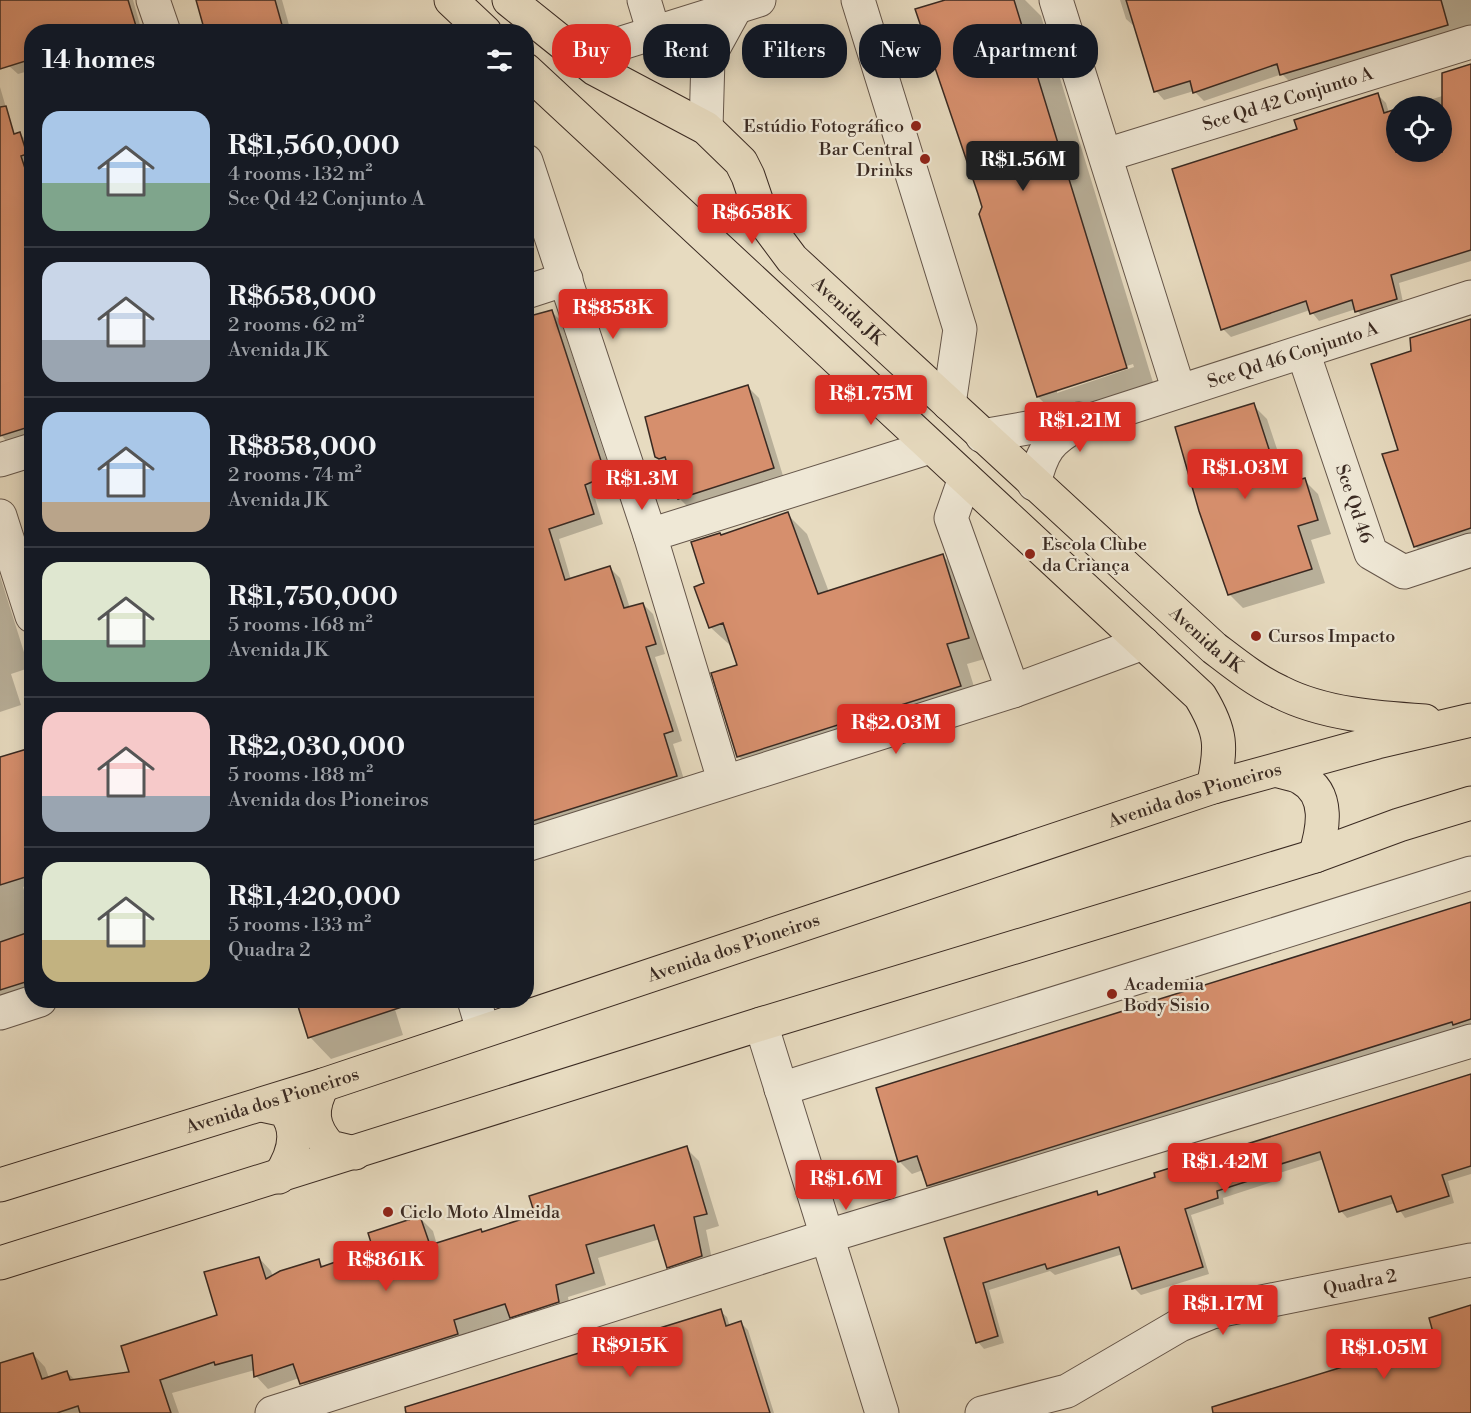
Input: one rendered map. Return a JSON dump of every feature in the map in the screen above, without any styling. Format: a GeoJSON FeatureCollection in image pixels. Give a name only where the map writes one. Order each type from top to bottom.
{"type":"FeatureCollection","features":[{"type":"Feature","properties":{"kind":"main road"},"geometry":{"type":"LineString","coordinates":[[450,0],[476,24]]}},
{"type":"Feature","properties":{"kind":"main road","name":"Avenida JK"},"geometry":{"type":"LineString","coordinates":[[509,0],[552,36]]}},
{"type":"Feature","properties":{"kind":"main road"},"geometry":{"type":"LineString","coordinates":[[534,77],[704,232],[930,447],[1200,696],[1219,734],[1220,752],[1213,787]]}},
{"type":"Feature","properties":{"kind":"main road","name":"Avenida JK"},"geometry":{"type":"LineString","coordinates":[[612,78],[706,128],[741,162],[763,220],[792,259],[1034,484],[1214,648],[1244,672],[1280,693],[1332,710],[1389,719],[1465,721]]}},
{"type":"Feature","properties":{"kind":"main road"},"geometry":{"type":"LineString","coordinates":[[704,232],[719,234],[736,225],[751,208],[754,195]]}},
{"type":"Feature","properties":{"kind":"main road","name":"Avenida dos Pioneiros"},"geometry":{"type":"LineString","coordinates":[[534,998],[1213,787],[1377,742],[1465,721]]}},
{"type":"Feature","properties":{"kind":"main road"},"geometry":{"type":"LineString","coordinates":[[1278,771],[1301,778],[1310,786],[1322,804],[1323,818],[1316,856]]}},
{"type":"Feature","properties":{"kind":"main road"},"geometry":{"type":"LineString","coordinates":[[0,1263],[761,1024],[1316,856],[1399,825],[1471,803]]}},
{"type":"Feature","properties":{"kind":"main road","name":"Avenida dos Pioneiros"},"geometry":{"type":"LineString","coordinates":[[0,1185],[323,1085],[478,1015],[501,1008]]}},
{"type":"Feature","properties":{"kind":"main road"},"geometry":{"type":"LineString","coordinates":[[323,1085],[314,1102],[314,1122],[330,1147],[355,1153]]}},
{"type":"Feature","properties":{"kind":"main road"},"geometry":{"type":"LineString","coordinates":[[261,1105],[284,1110],[292,1125],[294,1153],[279,1177]]}},
{"type":"Feature","properties":{"kind":"street"},"geometry":{"type":"LineString","coordinates":[[153,0],[161,24]]}},
{"type":"Feature","properties":{"kind":"street"},"geometry":{"type":"LineString","coordinates":[[644,0],[651,24]]}},
{"type":"Feature","properties":{"kind":"street"},"geometry":{"type":"LineString","coordinates":[[858,0],[960,329],[949,404]]}},
{"type":"Feature","properties":{"kind":"street"},"geometry":{"type":"LineString","coordinates":[[1056,0],[1179,390]]}},
{"type":"Feature","properties":{"kind":"street"},"geometry":{"type":"LineString","coordinates":[[682,24],[747,3]]}},
{"type":"Feature","properties":{"kind":"street"},"geometry":{"type":"LineString","coordinates":[[706,128],[708,58],[747,3]]}},
{"type":"Feature","properties":{"kind":"street","name":"Sce Qd 42 Conjunto A"},"geometry":{"type":"LineString","coordinates":[[1106,155],[1471,42]]}},
{"type":"Feature","properties":{"kind":"street"},"geometry":{"type":"LineString","coordinates":[[534,185],[650,535],[724,780]]}},
{"type":"Feature","properties":{"kind":"street"},"geometry":{"type":"LineString","coordinates":[[534,289],[566,279]]}},
{"type":"Feature","properties":{"kind":"street","name":"Sce Qd 46 Conjunto A"},"geometry":{"type":"LineString","coordinates":[[1034,484],[1041,457],[1061,434],[1179,390],[1471,297]]}},
{"type":"Feature","properties":{"kind":"street","name":"Sce Qd 46"},"geometry":{"type":"LineString","coordinates":[[1303,352],[1371,553],[1404,572],[1471,550]]}},
{"type":"Feature","properties":{"kind":"street","name":"Sce Qd 46 Conjunto A"},"geometry":{"type":"LineString","coordinates":[[982,436],[1114,413]]}},
{"type":"Feature","properties":{"kind":"street"},"geometry":{"type":"LineString","coordinates":[[650,535],[930,447]]}},
{"type":"Feature","properties":{"kind":"street"},"geometry":{"type":"LineString","coordinates":[[0,460],[24,452]]}},
{"type":"Feature","properties":{"kind":"street"},"geometry":{"type":"LineString","coordinates":[[965,478],[951,518],[1013,691]]}},
{"type":"Feature","properties":{"kind":"street"},"geometry":{"type":"LineString","coordinates":[[0,516],[24,591]]}},
{"type":"Feature","properties":{"kind":"street"},"geometry":{"type":"LineString","coordinates":[[534,842],[724,780],[1013,691],[1143,643]]}},
{"type":"Feature","properties":{"kind":"street"},"geometry":{"type":"LineString","coordinates":[[781,1089],[1471,873]]}},
{"type":"Feature","properties":{"kind":"street"},"geometry":{"type":"LineString","coordinates":[[0,1013],[24,1005]]}},
{"type":"Feature","properties":{"kind":"street"},"geometry":{"type":"LineString","coordinates":[[761,1024],[882,1413]]}},
{"type":"Feature","properties":{"kind":"street"},"geometry":{"type":"LineString","coordinates":[[272,1413],[828,1236],[1471,1041]]}},
{"type":"Feature","properties":{"kind":"street","name":"Quadra 2"},"geometry":{"type":"LineString","coordinates":[[982,1413],[1067,1391],[1180,1325],[1212,1312],[1471,1260]]}},
{"type":"Feature","properties":{"kind":"building"},"geometry":{"type":"Polygon","coordinates":[[[0,0],[128,0],[135,24],[24,24],[24,62],[0,69],[0,0]]]}},
{"type":"Feature","properties":{"kind":"building"},"geometry":{"type":"Polygon","coordinates":[[[196,0],[275,0],[282,24],[203,24],[196,0]]]}},
{"type":"Feature","properties":{"kind":"building"},"geometry":{"type":"Polygon","coordinates":[[[945,0],[1014,0],[1021,24],[953,24],[953,78],[1038,78],[1127,368],[1037,397],[979,214],[982,207],[978,194],[938,78],[941,78],[941,24],[920,24],[915,9],[945,0]]]}},
{"type":"Feature","properties":{"kind":"building"},"geometry":{"type":"Polygon","coordinates":[[[1126,0],[1441,0],[1448,25],[1280,75],[1277,64],[1193,93],[1190,81],[1154,92],[1126,0]]]}},
{"type":"Feature","properties":{"kind":"building"},"geometry":{"type":"Polygon","coordinates":[[[1471,64],[1471,250],[1391,275],[1397,299],[1355,312],[1352,300],[1310,314],[1306,301],[1221,330],[1172,169],[1297,129],[1294,120],[1378,93],[1384,113],[1386,112],[1386,162],[1452,162],[1452,96],[1442,96],[1442,73],[1471,64]]]}},
{"type":"Feature","properties":{"kind":"building"},"geometry":{"type":"Polygon","coordinates":[[[6,106],[14,134],[20,132],[24,145],[24,155],[21,156],[24,165],[24,428],[0,436],[0,107],[6,106]]]}},
{"type":"Feature","properties":{"kind":"building"},"geometry":{"type":"Polygon","coordinates":[[[552,310],[606,476],[585,485],[594,514],[549,529],[565,580],[610,566],[624,608],[643,603],[656,644],[646,647],[673,731],[664,734],[677,776],[534,821],[534,315],[552,310]]]}},
{"type":"Feature","properties":{"kind":"building"},"geometry":{"type":"Polygon","coordinates":[[[1471,319],[1471,528],[1414,547],[1382,454],[1398,450],[1371,364],[1411,351],[1410,338],[1471,319]]]}},
{"type":"Feature","properties":{"kind":"building"},"geometry":{"type":"Polygon","coordinates":[[[748,385],[774,468],[678,499],[665,457],[659,459],[655,457],[645,417],[748,385]]]}},
{"type":"Feature","properties":{"kind":"building"},"geometry":{"type":"Polygon","coordinates":[[[1254,403],[1281,486],[1305,478],[1318,520],[1298,526],[1312,569],[1228,595],[1199,511],[1175,427],[1254,403]]]}},
{"type":"Feature","properties":{"kind":"building"},"geometry":{"type":"Polygon","coordinates":[[[788,512],[818,594],[943,554],[969,638],[947,644],[961,686],[737,757],[711,673],[737,665],[723,623],[709,628],[694,587],[704,583],[691,542],[720,533],[721,535],[788,512]]]}},
{"type":"Feature","properties":{"kind":"building"},"geometry":{"type":"Polygon","coordinates":[[[24,750],[24,878],[0,885],[0,757],[24,750]]]}},
{"type":"Feature","properties":{"kind":"building"},"geometry":{"type":"Polygon","coordinates":[[[1471,902],[1471,1019],[1453,1025],[1452,1022],[927,1186],[917,1156],[898,1162],[876,1088],[1123,1011],[1135,1002],[1150,1002],[1471,902]]]}},
{"type":"Feature","properties":{"kind":"building"},"geometry":{"type":"Polygon","coordinates":[[[24,934],[24,982],[0,990],[0,942],[24,934]]]}},
{"type":"Feature","properties":{"kind":"building"},"geometry":{"type":"Polygon","coordinates":[[[299,1008],[399,1008],[308,1038],[299,1008]]]}},
{"type":"Feature","properties":{"kind":"building"},"geometry":{"type":"Polygon","coordinates":[[[1471,1074],[1471,1166],[1442,1175],[1449,1196],[1397,1212],[1391,1196],[1339,1212],[1320,1152],[1268,1168],[1270,1174],[1217,1191],[1218,1198],[1185,1209],[1203,1267],[1132,1289],[1119,1247],[1047,1269],[1045,1264],[983,1283],[998,1336],[976,1343],[944,1238],[1097,1191],[1098,1195],[1155,1177],[1154,1173],[1471,1074]]]}},
{"type":"Feature","properties":{"kind":"building"},"geometry":{"type":"Polygon","coordinates":[[[687,1146],[707,1214],[694,1217],[702,1256],[667,1268],[654,1225],[586,1245],[594,1273],[556,1285],[559,1302],[510,1318],[505,1304],[454,1320],[458,1334],[300,1384],[293,1364],[254,1377],[252,1355],[215,1365],[214,1362],[160,1380],[171,1413],[80,1413],[78,1406],[57,1413],[0,1413],[0,1363],[33,1353],[42,1379],[67,1371],[70,1380],[129,1372],[121,1346],[217,1315],[204,1272],[259,1257],[266,1279],[280,1271],[319,1259],[321,1267],[373,1249],[368,1233],[420,1216],[430,1245],[481,1229],[482,1232],[535,1215],[529,1196],[687,1146]]]}},
{"type":"Feature","properties":{"kind":"building"},"geometry":{"type":"Polygon","coordinates":[[[1471,1305],[1471,1413],[1213,1413],[1212,1407],[1388,1353],[1387,1351],[1434,1336],[1429,1318],[1471,1305]]]}},
{"type":"Feature","properties":{"kind":"building"},"geometry":{"type":"Polygon","coordinates":[[[721,1309],[726,1326],[741,1321],[770,1413],[406,1413],[405,1407],[721,1309]]]}},
{"type":"Feature","properties":{"kind":"place","name":"Estúdio Fotográfico"},"geometry":{"type":"Point","coordinates":[916,126]}},
{"type":"Feature","properties":{"kind":"place","name":"Bar Central Drinks"},"geometry":{"type":"Point","coordinates":[925,159]}},
{"type":"Feature","properties":{"kind":"place","name":"Escola Clube da Criança"},"geometry":{"type":"Point","coordinates":[1030,554]}},
{"type":"Feature","properties":{"kind":"place","name":"Cursos Impacto"},"geometry":{"type":"Point","coordinates":[1256,636]}},
{"type":"Feature","properties":{"kind":"place","name":"Academia Body Sisio"},"geometry":{"type":"Point","coordinates":[1112,994]}},
{"type":"Feature","properties":{"kind":"place","name":"Ciclo Moto Almeida"},"geometry":{"type":"Point","coordinates":[388,1212]}}]}
